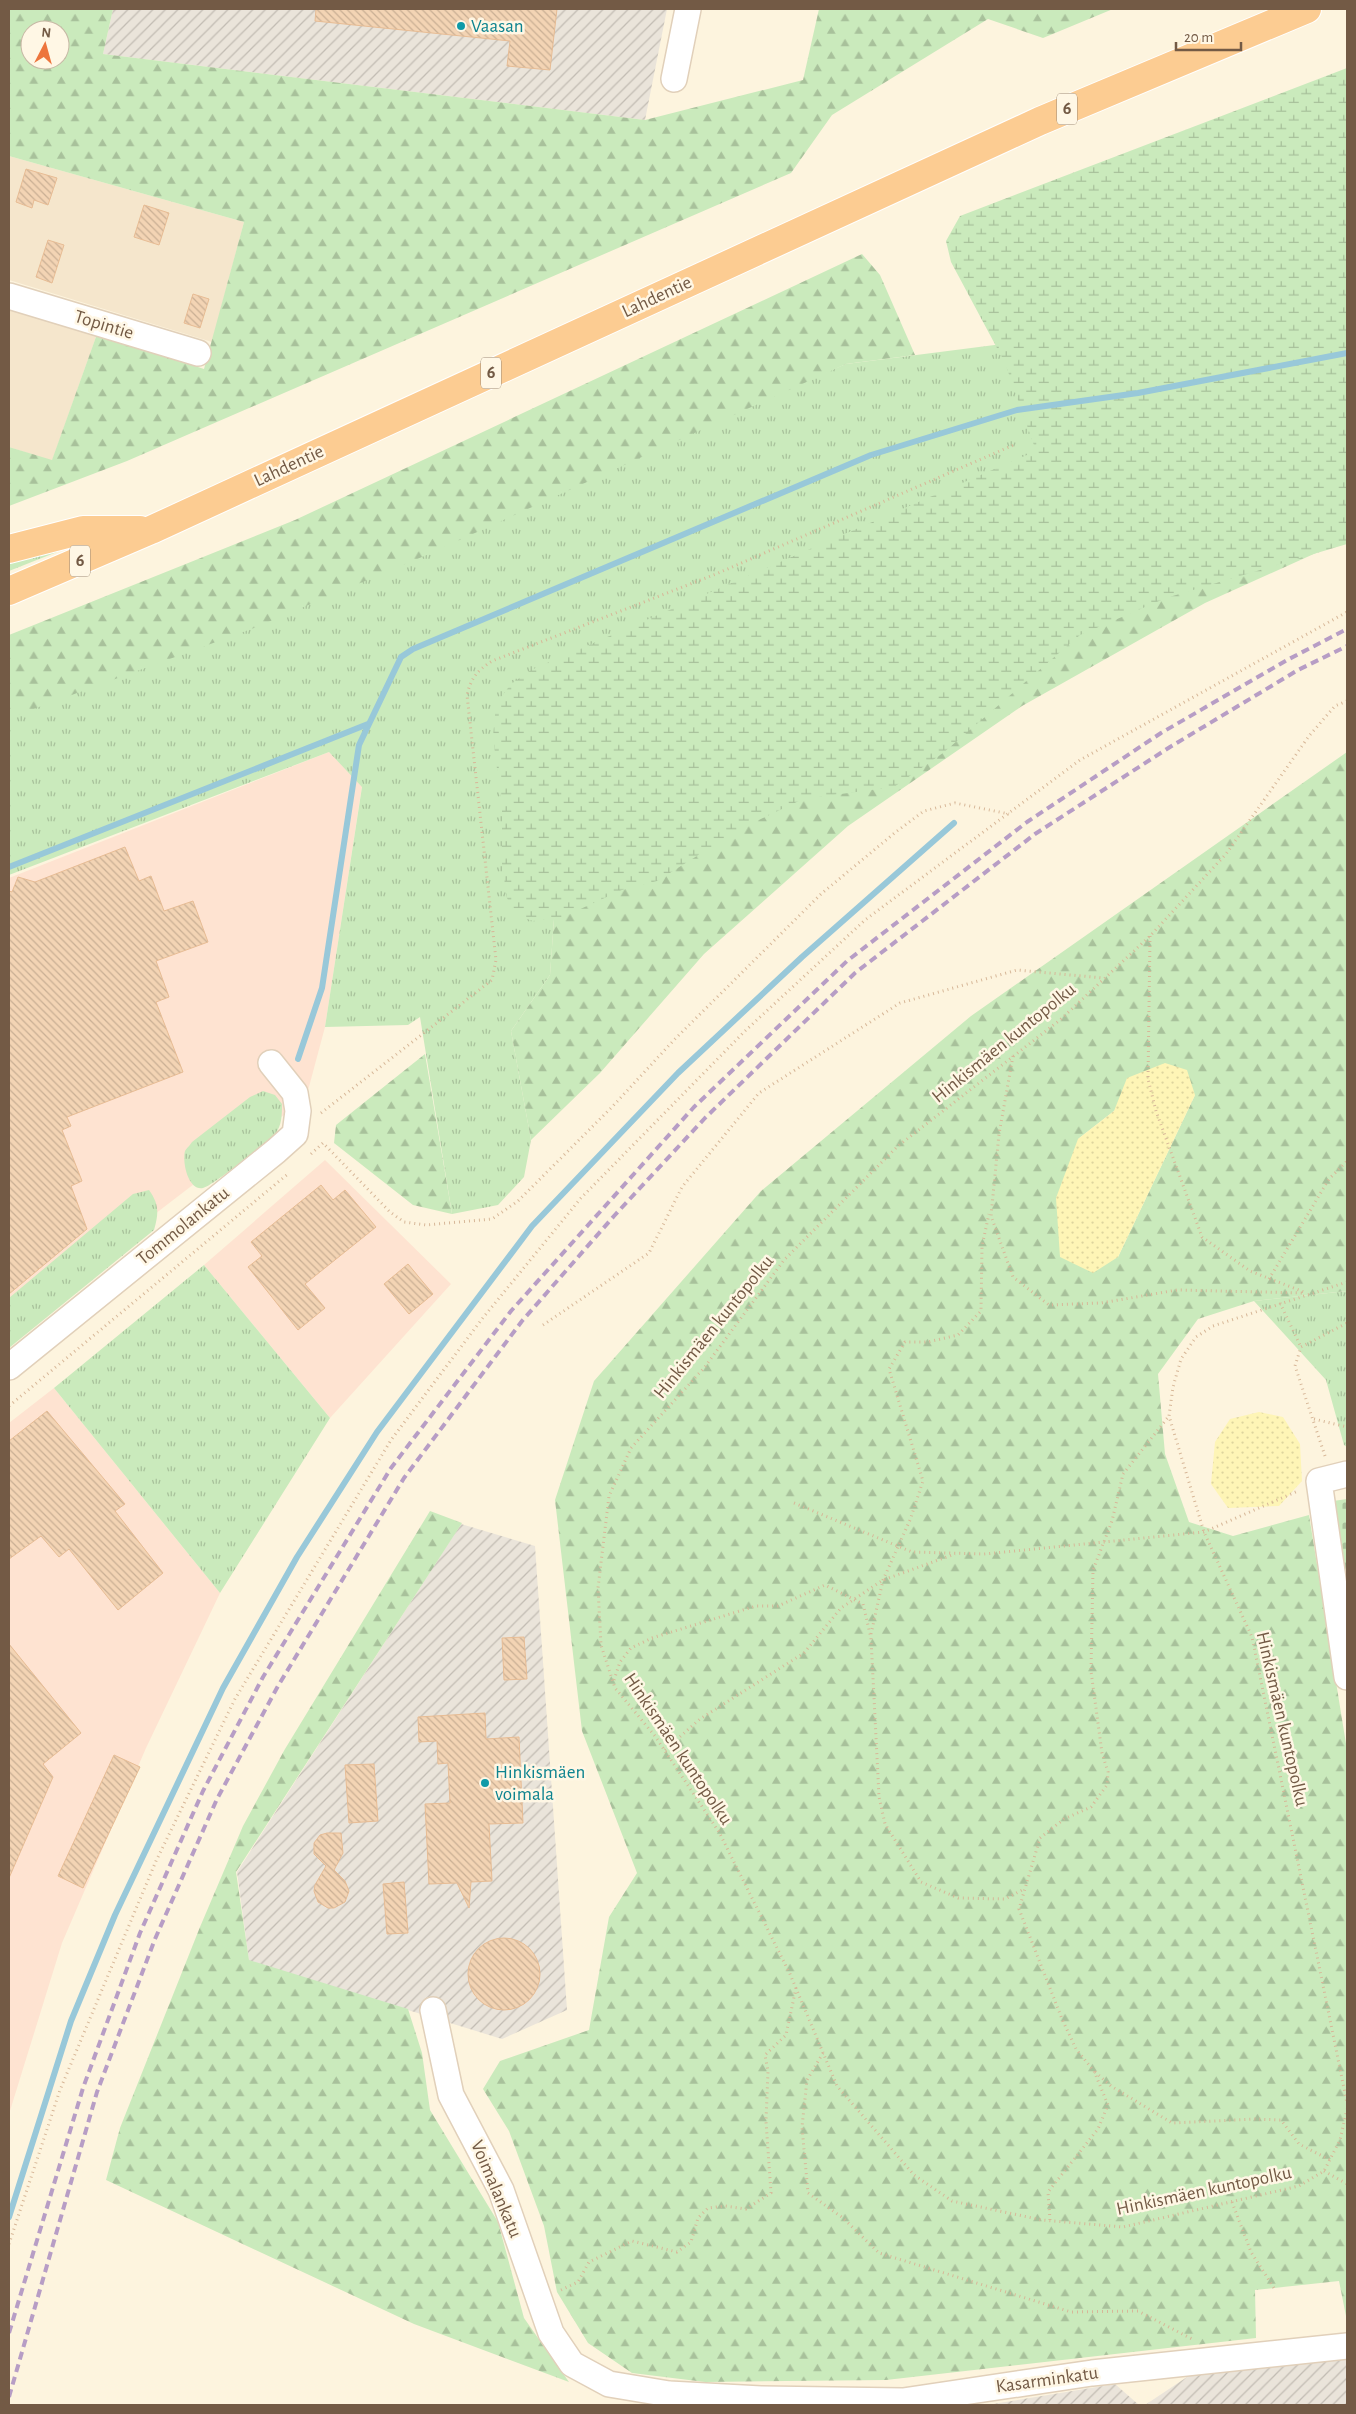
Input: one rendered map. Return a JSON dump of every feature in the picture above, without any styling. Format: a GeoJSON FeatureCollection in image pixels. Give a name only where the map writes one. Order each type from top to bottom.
{"type":"FeatureCollection","features":[{"type":"Feature","properties":{"kind":"highway","name":"Lahdentie"},"geometry":{"type":"LineString","coordinates":[[9,591],[151,530],[1040,121],[1307,9]]}},
{"type":"Feature","properties":{"kind":"highway"},"geometry":{"type":"LineString","coordinates":[[9,548],[83,530],[151,530]]}},
{"type":"Feature","properties":{"kind":"street"},"geometry":{"type":"LineString","coordinates":[[674,79],[688,9]]}},
{"type":"Feature","properties":{"kind":"street","name":"Topintie"},"geometry":{"type":"LineString","coordinates":[[9,296],[198,353]]}},
{"type":"Feature","properties":{"kind":"street"},"geometry":{"type":"LineString","coordinates":[[271,1062],[295,1093],[298,1111],[294,1134]]}},
{"type":"Feature","properties":{"kind":"street","name":"Tommolankatu"},"geometry":{"type":"LineString","coordinates":[[9,1368],[276,1151],[294,1134]]}},
{"type":"Feature","properties":{"kind":"street"},"geometry":{"type":"LineString","coordinates":[[1333,1478],[1347,1677]]}},
{"type":"Feature","properties":{"kind":"street","name":"Voimalankatu"},"geometry":{"type":"LineString","coordinates":[[433,2010],[451,2095],[501,2190],[551,2333],[572,2364]]}},
{"type":"Feature","properties":{"kind":"street","name":"Kasarminkatu"},"geometry":{"type":"LineString","coordinates":[[572,2364],[609,2384],[669,2394],[761,2399],[903,2401],[1092,2373],[1347,2346]]}},
{"type":"Feature","properties":{"kind":"path"},"geometry":{"type":"LineString","coordinates":[[294,1134],[492,980],[496,960],[467,695],[471,680],[478,670],[492,661],[716,574],[1016,444]]}},
{"type":"Feature","properties":{"kind":"path"},"geometry":{"type":"LineString","coordinates":[[9,2244],[60,2090],[165,1843],[235,1699],[391,1440],[482,1319],[581,1198],[745,1031],[865,920],[1080,760],[1347,612]]}},
{"type":"Feature","properties":{"kind":"path","name":"Hinkismäen kuntopolku"},"geometry":{"type":"LineString","coordinates":[[1324,2171],[1298,2186],[1123,2227],[1050,2220],[952,2201],[914,2175],[837,2086],[796,1988],[719,1832],[665,1750],[616,1688],[601,1645],[598,1588],[609,1496],[631,1448],[704,1368],[784,1260],[898,1146],[1060,1020],[1150,936],[1226,854],[1310,736],[1335,706],[1347,701]]}},
{"type":"Feature","properties":{"kind":"path"},"geometry":{"type":"LineString","coordinates":[[304,1160],[323,1143],[390,1212],[404,1222],[426,1225],[492,1219],[518,1201],[612,1107],[674,1040],[821,894],[897,831],[924,811],[955,803],[1009,814]]}},
{"type":"Feature","properties":{"kind":"path"},"geometry":{"type":"LineString","coordinates":[[1150,936],[1148,1079],[1156,1111],[1202,1236],[1250,1271],[1307,1293]]}},
{"type":"Feature","properties":{"kind":"path"},"geometry":{"type":"LineString","coordinates":[[543,1325],[649,1254],[682,1187],[759,1093],[900,1003],[1017,970],[1104,978]]}},
{"type":"Feature","properties":{"kind":"path"},"geometry":{"type":"LineString","coordinates":[[1013,1056],[999,1134],[991,1216],[1013,1276],[1049,1305],[1101,1303],[1177,1290],[1307,1293]]}},
{"type":"Feature","properties":{"kind":"path"},"geometry":{"type":"LineString","coordinates":[[1269,1279],[1329,1179],[1347,1161]]}},
{"type":"Feature","properties":{"kind":"path"},"geometry":{"type":"LineString","coordinates":[[9,1406],[292,1170]]}},
{"type":"Feature","properties":{"kind":"path"},"geometry":{"type":"LineString","coordinates":[[870,1638],[883,1580],[910,1520],[923,1481],[889,1369],[905,1342],[928,1342],[958,1335],[981,1312],[982,1246],[992,1200]]}},
{"type":"Feature","properties":{"kind":"path","name":"Hinkismäen kuntopolku"},"geometry":{"type":"LineString","coordinates":[[1347,1282],[1307,1293],[1212,1326],[1196,1337],[1181,1359],[1172,1387],[1169,1416],[1204,1532],[1252,1637],[1347,2103]]}},
{"type":"Feature","properties":{"kind":"path"},"geometry":{"type":"LineString","coordinates":[[794,1503],[912,1552],[984,1554],[1103,1544],[1204,1532],[1333,1478],[1296,1366],[1301,1347],[1280,1303]]}},
{"type":"Feature","properties":{"kind":"path"},"geometry":{"type":"LineString","coordinates":[[1301,1347],[1347,1323]]}},
{"type":"Feature","properties":{"kind":"path"},"geometry":{"type":"LineString","coordinates":[[1169,1416],[1123,1474],[1112,1521],[1094,1570],[1091,1671],[1102,1753],[1108,1772],[1107,1785],[1091,1807],[1064,1819],[1040,1838],[1019,1909],[1036,1957],[1076,2049],[1094,2071],[1111,2086],[1172,2124],[1254,2119],[1281,2120],[1298,2144],[1330,2160]]}},
{"type":"Feature","properties":{"kind":"path"},"geometry":{"type":"LineString","coordinates":[[1313,1419],[1347,1427]]}},
{"type":"Feature","properties":{"kind":"path"},"geometry":{"type":"LineString","coordinates":[[665,1750],[700,1719],[804,1653],[841,1608],[854,1599],[883,1580],[958,1553]]}},
{"type":"Feature","properties":{"kind":"path"},"geometry":{"type":"LineString","coordinates":[[613,1681],[620,1662],[631,1648],[676,1629],[756,1606],[778,1606],[825,1585],[854,1599],[863,1604],[870,1638],[879,1797],[885,1824],[921,1882],[958,1898],[1004,1899],[1025,1888]]}},
{"type":"Feature","properties":{"kind":"path"},"geometry":{"type":"LineString","coordinates":[[556,2292],[578,2282],[589,2262],[632,2241],[677,2252],[691,2242],[698,2218],[708,2208],[724,2206],[746,2209],[771,2192],[766,2121],[768,2071],[765,2055],[786,2035],[796,1988]]}},
{"type":"Feature","properties":{"kind":"path"},"geometry":{"type":"LineString","coordinates":[[823,2053],[807,2080],[802,2127],[808,2193],[844,2218],[879,2253],[1071,2312],[1138,2310],[1196,2341]]}},
{"type":"Feature","properties":{"kind":"path"},"geometry":{"type":"LineString","coordinates":[[1050,2220],[1048,2192],[1098,2129],[1108,2105],[1094,2071]]}},
{"type":"Feature","properties":{"kind":"path"},"geometry":{"type":"LineString","coordinates":[[1347,2109],[1340,2140],[1324,2171],[1347,2184]]}},
{"type":"Feature","properties":{"kind":"path"},"geometry":{"type":"LineString","coordinates":[[1232,2202],[1251,2252],[1274,2288]]}},
{"type":"Feature","properties":{"kind":"shaded area"},"geometry":{"type":"Polygon","coordinates":[[[113,9],[667,9],[645,120],[103,54],[113,9]]]}},
{"type":"Feature","properties":{"kind":"shaded area"},"geometry":{"type":"Polygon","coordinates":[[[9,156],[244,222],[212,342],[9,280],[9,156]]]}},
{"type":"Feature","properties":{"kind":"shaded area"},"geometry":{"type":"Polygon","coordinates":[[[9,307],[97,334],[52,461],[9,447],[9,307]]]}},
{"type":"Feature","properties":{"kind":"shaded area"},"geometry":{"type":"Polygon","coordinates":[[[329,752],[362,786],[325,1027],[306,1098],[9,1326],[9,878],[329,752]]]}},
{"type":"Feature","properties":{"kind":"shaded area"},"geometry":{"type":"Polygon","coordinates":[[[325,1160],[451,1284],[330,1418],[204,1265],[325,1160]]]}},
{"type":"Feature","properties":{"kind":"shaded area"},"geometry":{"type":"Polygon","coordinates":[[[54,1388],[220,1593],[146,1748],[62,1943],[9,2114],[9,1423],[54,1388]]]}},
{"type":"Feature","properties":{"kind":"shaded area"},"geometry":{"type":"Polygon","coordinates":[[[461,1524],[535,1546],[567,2010],[502,2039],[249,1961],[237,1872],[461,1524]]]}},
{"type":"Feature","properties":{"kind":"shaded area"},"geometry":{"type":"Polygon","coordinates":[[[1347,2358],[1347,2405],[1145,2405],[1196,2371],[1347,2358]]]}},
{"type":"Feature","properties":{"kind":"shaded area"},"geometry":{"type":"Polygon","coordinates":[[[1115,2384],[1139,2405],[987,2405],[1115,2384]]]}},
{"type":"Feature","properties":{"kind":"green space"},"geometry":{"type":"Polygon","coordinates":[[[9,9],[113,9],[103,54],[645,120],[803,80],[819,9],[1113,9],[1043,38],[988,19],[832,115],[791,173],[127,461],[9,506],[9,447],[52,460],[97,334],[204,369],[244,222],[9,156],[9,9]]]}},
{"type":"Feature","properties":{"kind":"green space"},"geometry":{"type":"Polygon","coordinates":[[[1347,68],[1347,544],[1166,598],[1080,635],[943,753],[894,787],[803,799],[740,829],[657,881],[622,890],[563,917],[533,921],[516,915],[507,898],[502,864],[502,808],[493,737],[496,704],[511,684],[531,670],[1036,451],[1005,363],[951,262],[946,241],[960,216],[1347,68]]]}},
{"type":"Feature","properties":{"kind":"green space"},"geometry":{"type":"Polygon","coordinates":[[[862,254],[880,275],[915,355],[846,364],[429,554],[254,628],[9,718],[9,635],[295,520],[862,254]]]}},
{"type":"Feature","properties":{"kind":"green space"},"geometry":{"type":"Polygon","coordinates":[[[1347,300],[555,905],[550,975],[511,1031],[531,1140],[524,1177],[498,1205],[452,1214],[420,1017],[408,1025],[325,1027],[362,787],[329,752],[9,875],[9,712],[846,364],[1347,300]]]}},
{"type":"Feature","properties":{"kind":"green space"},"geometry":{"type":"Polygon","coordinates":[[[1076,457],[1347,539],[1205,603],[1022,706],[848,826],[704,954],[600,1073],[531,1140],[511,1031],[550,975],[555,905],[1076,457]]]}},
{"type":"Feature","properties":{"kind":"green space"},"geometry":{"type":"Polygon","coordinates":[[[62,550],[9,571],[9,563],[62,550]]]}},
{"type":"Feature","properties":{"kind":"green space"},"geometry":{"type":"Polygon","coordinates":[[[1347,752],[1347,1291],[1254,1301],[1198,1319],[1158,1374],[1165,1454],[1189,1522],[1233,1536],[1309,1515],[1347,1750],[1347,2321],[1339,2281],[1255,2290],[1256,2338],[886,2380],[705,2382],[632,2373],[588,2343],[557,2292],[544,2226],[509,2131],[483,2089],[500,2061],[589,2030],[609,1917],[637,1873],[582,1731],[555,1500],[594,1381],[761,1191],[971,1016],[1347,752]],[[1195,1095],[1114,1111],[1078,1139],[1118,1257],[1195,1095]]]}},
{"type":"Feature","properties":{"kind":"green space"},"geometry":{"type":"Polygon","coordinates":[[[425,1054],[452,1214],[413,1205],[334,1143],[336,1125],[425,1054]]]}},
{"type":"Feature","properties":{"kind":"green space"},"geometry":{"type":"Polygon","coordinates":[[[263,1091],[275,1095],[282,1104],[282,1116],[275,1134],[239,1164],[208,1186],[198,1188],[193,1185],[185,1168],[185,1151],[192,1142],[250,1097],[263,1091]]]}},
{"type":"Feature","properties":{"kind":"green space"},"geometry":{"type":"Polygon","coordinates":[[[149,1190],[155,1200],[157,1209],[154,1230],[9,1348],[9,1298],[133,1194],[149,1190]]]}},
{"type":"Feature","properties":{"kind":"green space"},"geometry":{"type":"Polygon","coordinates":[[[204,1265],[330,1418],[220,1593],[54,1388],[204,1265]]]}},
{"type":"Feature","properties":{"kind":"green space"},"geometry":{"type":"Polygon","coordinates":[[[1347,1291],[1347,1447],[1344,1445],[1326,1380],[1254,1301],[1347,1291]]]}},
{"type":"Feature","properties":{"kind":"green space"},"geometry":{"type":"Polygon","coordinates":[[[1347,1499],[1347,1598],[1333,1501],[1347,1499]]]}},
{"type":"Feature","properties":{"kind":"green space"},"geometry":{"type":"Polygon","coordinates":[[[430,1511],[462,1523],[236,1872],[249,1960],[408,2009],[422,2053],[430,2110],[498,2222],[524,2318],[569,2382],[414,2324],[106,2180],[120,2128],[200,1927],[243,1826],[285,1749],[430,1511]]]}},
{"type":"Feature","properties":{"kind":"sand"},"geometry":{"type":"Polygon","coordinates":[[[1165,1063],[1187,1070],[1195,1095],[1118,1257],[1093,1273],[1060,1257],[1056,1198],[1078,1139],[1114,1111],[1127,1078],[1165,1063]]]}},
{"type":"Feature","properties":{"kind":"sand"},"geometry":{"type":"Polygon","coordinates":[[[1259,1412],[1283,1417],[1300,1444],[1302,1481],[1279,1506],[1228,1508],[1211,1484],[1215,1442],[1230,1419],[1259,1412]]]}},
{"type":"Feature","properties":{"kind":"building","name":"Vaasan"},"geometry":{"type":"Polygon","coordinates":[[[316,9],[557,9],[550,70],[507,66],[510,41],[315,21],[316,9]]]}},
{"type":"Feature","properties":{"kind":"building"},"geometry":{"type":"Polygon","coordinates":[[[26,169],[57,178],[48,205],[34,200],[32,208],[16,202],[26,169]]]}},
{"type":"Feature","properties":{"kind":"building"},"geometry":{"type":"Polygon","coordinates":[[[144,205],[169,213],[159,245],[134,237],[144,205]]]}},
{"type":"Feature","properties":{"kind":"building"},"geometry":{"type":"Polygon","coordinates":[[[48,240],[64,245],[52,283],[36,277],[48,240]]]}},
{"type":"Feature","properties":{"kind":"building"},"geometry":{"type":"Polygon","coordinates":[[[193,294],[209,299],[200,328],[184,323],[193,294]]]}},
{"type":"Feature","properties":{"kind":"building"},"geometry":{"type":"Polygon","coordinates":[[[125,847],[139,881],[151,876],[164,911],[193,901],[208,942],[156,961],[169,997],[156,1002],[183,1072],[67,1117],[71,1126],[62,1130],[82,1181],[71,1186],[87,1229],[9,1294],[9,891],[12,892],[18,877],[35,882],[125,847]]]}},
{"type":"Feature","properties":{"kind":"building"},"geometry":{"type":"Polygon","coordinates":[[[321,1185],[333,1200],[345,1190],[376,1227],[305,1284],[325,1308],[298,1330],[248,1267],[262,1256],[251,1242],[321,1185]]]}},
{"type":"Feature","properties":{"kind":"building"},"geometry":{"type":"Polygon","coordinates":[[[408,1264],[433,1294],[409,1314],[384,1284],[408,1264]]]}},
{"type":"Feature","properties":{"kind":"building"},"geometry":{"type":"Polygon","coordinates":[[[47,1411],[125,1504],[115,1511],[163,1573],[118,1610],[69,1549],[59,1557],[41,1536],[9,1559],[9,1441],[47,1411]]]}},
{"type":"Feature","properties":{"kind":"building"},"geometry":{"type":"Polygon","coordinates":[[[524,1637],[527,1679],[504,1680],[502,1638],[524,1637]]]}},
{"type":"Feature","properties":{"kind":"building"},"geometry":{"type":"Polygon","coordinates":[[[9,1644],[81,1733],[43,1764],[53,1777],[9,1878],[9,1644]]]}},
{"type":"Feature","properties":{"kind":"building","name":"Hinkismäen voimala"},"geometry":{"type":"Polygon","coordinates":[[[485,1713],[486,1739],[519,1737],[523,1823],[489,1824],[492,1881],[471,1882],[469,1908],[457,1883],[429,1884],[425,1804],[450,1803],[448,1763],[438,1764],[437,1741],[419,1742],[418,1717],[485,1713]]]}},
{"type":"Feature","properties":{"kind":"building"},"geometry":{"type":"Polygon","coordinates":[[[114,1755],[140,1767],[83,1888],[58,1876],[114,1755]]]}},
{"type":"Feature","properties":{"kind":"building"},"geometry":{"type":"Polygon","coordinates":[[[374,1764],[378,1821],[349,1823],[345,1765],[374,1764]]]}},
{"type":"Feature","properties":{"kind":"building"},"geometry":{"type":"Polygon","coordinates":[[[341,1833],[343,1853],[334,1870],[345,1881],[349,1891],[345,1902],[334,1908],[328,1908],[318,1902],[314,1891],[315,1885],[326,1866],[314,1854],[314,1843],[320,1835],[341,1833]]]}},
{"type":"Feature","properties":{"kind":"building"},"geometry":{"type":"Polygon","coordinates":[[[404,1882],[408,1933],[387,1934],[383,1884],[404,1882]]]}},
{"type":"Feature","properties":{"kind":"building"},"geometry":{"type":"Polygon","coordinates":[[[504,1938],[524,1944],[534,1954],[540,1974],[534,1994],[524,2004],[504,2010],[484,2004],[474,1994],[468,1974],[474,1954],[484,1944],[504,1938]]]}},
{"type":"Feature","properties":{"kind":"waterway"},"geometry":{"type":"LineString","coordinates":[[298,1059],[322,988],[359,745],[401,657],[413,649],[871,455],[1017,410],[1138,393],[1347,353]]}},
{"type":"Feature","properties":{"kind":"waterway"},"geometry":{"type":"LineString","coordinates":[[9,867],[368,724]]}},
{"type":"Feature","properties":{"kind":"waterway"},"geometry":{"type":"LineString","coordinates":[[9,2217],[71,2021],[115,1915],[223,1688],[297,1557],[377,1432],[532,1226],[678,1073],[802,957],[954,823]]}},
{"type":"Feature","properties":{"kind":"railway"},"geometry":{"type":"LineString","coordinates":[[9,2333],[83,2088],[140,1933],[203,1791],[263,1677],[391,1468],[511,1311],[694,1107],[847,961],[1027,822],[1161,733],[1289,659],[1347,629]]}},
{"type":"Feature","properties":{"kind":"railway"},"geometry":{"type":"LineString","coordinates":[[9,2397],[97,2092],[155,1939],[217,1799],[278,1686],[404,1478],[522,1321],[614,1216],[705,1118],[855,973],[1035,834],[1170,747],[1298,670],[1347,646]]}},
{"type":"Feature","properties":{"kind":"place","name":"Vaasan"},"geometry":{"type":"Point","coordinates":[461,26]}},
{"type":"Feature","properties":{"kind":"place","name":"Hinkismäen voimala"},"geometry":{"type":"Point","coordinates":[485,1783]}}]}
